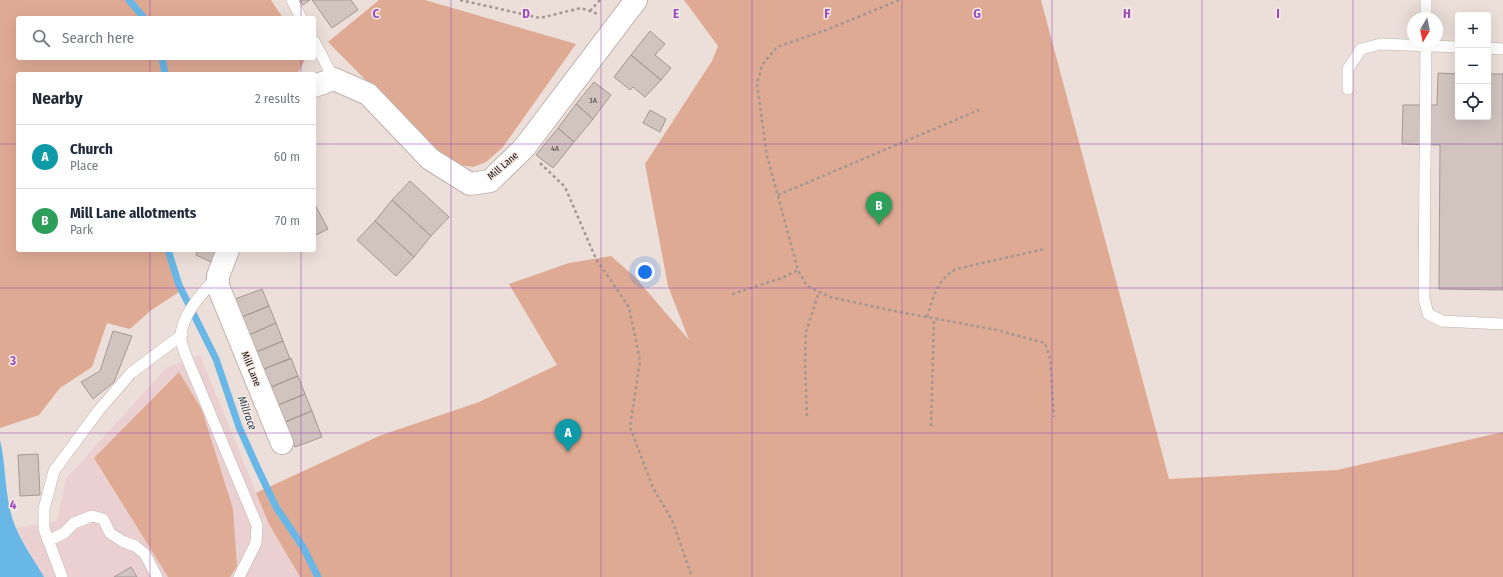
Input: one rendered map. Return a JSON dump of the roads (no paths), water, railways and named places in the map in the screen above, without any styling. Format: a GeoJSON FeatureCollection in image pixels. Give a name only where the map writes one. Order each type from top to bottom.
{"type":"FeatureCollection","features":[{"type":"Feature","properties":{"kind":"street","name":"Mill Lane"},"geometry":{"type":"LineString","coordinates":[[324,82],[368,94],[430,160],[470,184],[490,181],[524,148],[636,0]]}},
{"type":"Feature","properties":{"kind":"street"},"geometry":{"type":"LineString","coordinates":[[218,276],[227,252]]}},
{"type":"Feature","properties":{"kind":"street","name":"Mill Lane"},"geometry":{"type":"LineString","coordinates":[[218,276],[218,286],[282,443]]}},
{"type":"Feature","properties":{"kind":"lane"},"geometry":{"type":"LineString","coordinates":[[292,0],[301,16]]}},
{"type":"Feature","properties":{"kind":"lane"},"geometry":{"type":"LineString","coordinates":[[1426,0],[1426,12]]}},
{"type":"Feature","properties":{"kind":"lane"},"geometry":{"type":"LineString","coordinates":[[1348,89],[1348,69],[1361,49],[1381,44],[1407,44]]}},
{"type":"Feature","properties":{"kind":"lane"},"geometry":{"type":"LineString","coordinates":[[1443,46],[1455,47]]}},
{"type":"Feature","properties":{"kind":"lane"},"geometry":{"type":"LineString","coordinates":[[1426,48],[1424,298],[1428,314],[1442,321],[1503,324]]}},
{"type":"Feature","properties":{"kind":"lane"},"geometry":{"type":"LineString","coordinates":[[1491,48],[1503,49]]}},
{"type":"Feature","properties":{"kind":"lane","name":"Mill Lane"},"geometry":{"type":"LineString","coordinates":[[316,49],[324,82]]}},
{"type":"Feature","properties":{"kind":"lane"},"geometry":{"type":"LineString","coordinates":[[218,276],[200,294],[183,324],[181,340],[186,356],[257,525],[256,543],[239,577]]}},
{"type":"Feature","properties":{"kind":"lane"},"geometry":{"type":"LineString","coordinates":[[62,577],[44,529],[44,509],[54,471],[99,410],[131,373],[182,335]]}},
{"type":"Feature","properties":{"kind":"lane"},"geometry":{"type":"LineString","coordinates":[[48,541],[64,532],[74,523],[92,516],[103,519],[110,533],[122,541],[135,546],[145,554],[157,577]]}},
{"type":"Feature","properties":{"kind":"water"},"geometry":{"type":"Polygon","coordinates":[[[0,440],[9,507],[12,518],[22,541],[44,577],[0,577],[0,440]]]}},
{"type":"Feature","properties":{"kind":"waterway","name":"Millrace"},"geometry":{"type":"LineString","coordinates":[[129,0],[142,16]]}},
{"type":"Feature","properties":{"kind":"waterway","name":"Millrace"},"geometry":{"type":"LineString","coordinates":[[162,60],[165,72]]}},
{"type":"Feature","properties":{"kind":"waterway","name":"Millrace"},"geometry":{"type":"LineString","coordinates":[[169,252],[179,285],[216,359],[239,427],[258,469],[276,507],[303,547],[318,577]]}},
{"type":"Feature","properties":{"kind":"place","name":"Mill Lane allotments"},"geometry":{"type":"Point","coordinates":[879,225]}},
{"type":"Feature","properties":{"kind":"place","name":"Church"},"geometry":{"type":"Point","coordinates":[568,452]}}]}
